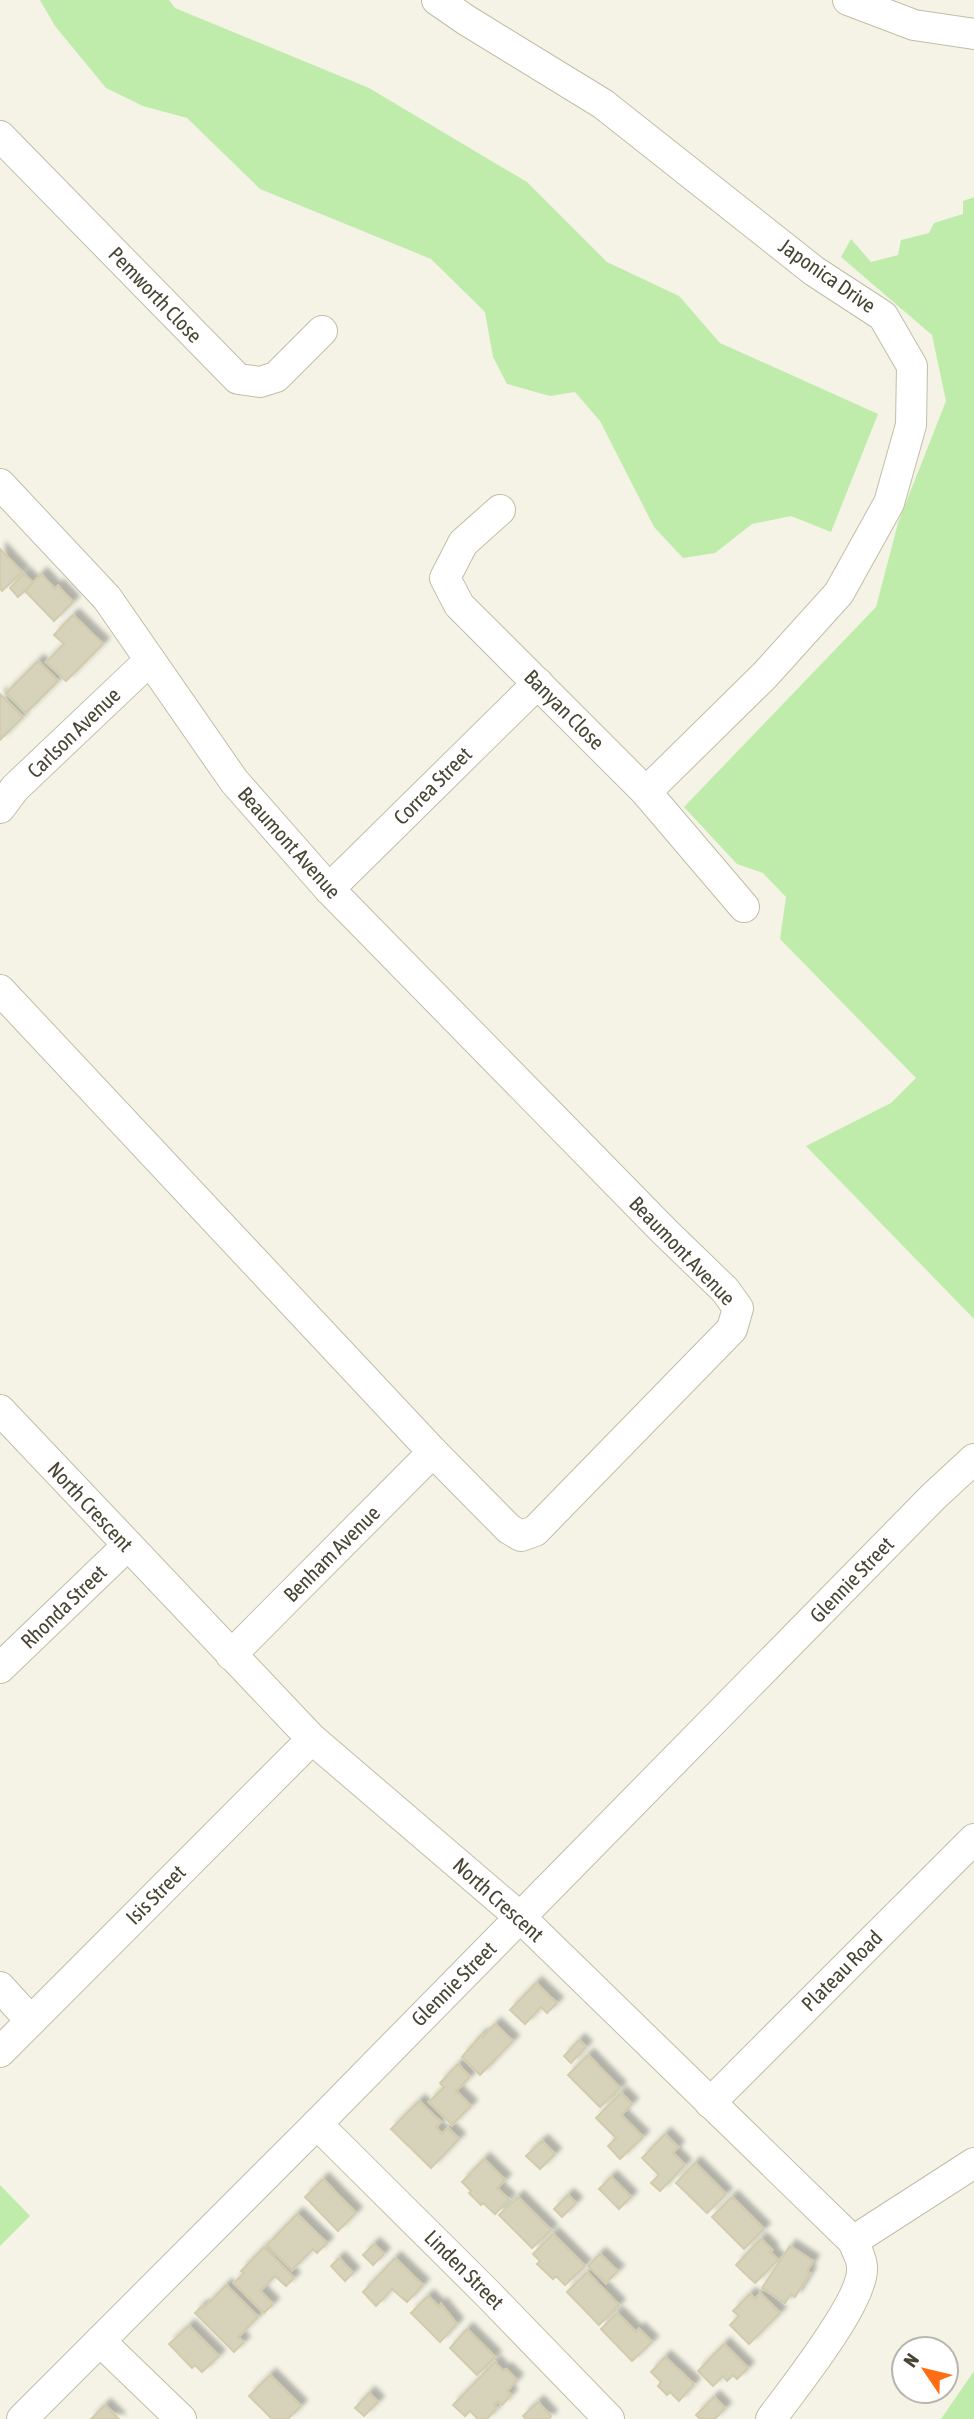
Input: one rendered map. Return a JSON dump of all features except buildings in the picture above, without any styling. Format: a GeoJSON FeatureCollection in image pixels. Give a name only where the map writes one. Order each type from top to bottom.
{"type":"FeatureCollection","features":[{"type":"Feature","properties":{"kind":"street","name":"Japonica Drive"},"geometry":{"type":"LineString","coordinates":[[437,0],[473,10],[603,104],[814,271],[883,316],[912,366],[911,425],[889,503],[839,593],[765,676],[646,792]]}},
{"type":"Feature","properties":{"kind":"street"},"geometry":{"type":"LineString","coordinates":[[848,0],[914,25],[974,34]]}},
{"type":"Feature","properties":{"kind":"street","name":"Pemworth Close"},"geometry":{"type":"LineString","coordinates":[[0,136],[238,379],[260,382],[276,377],[322,331]]}},
{"type":"Feature","properties":{"kind":"street","name":"Beaumont Avenue"},"geometry":{"type":"LineString","coordinates":[[0,484],[107,598],[234,781],[329,889],[725,1290],[738,1308],[732,1329],[535,1531],[521,1536],[509,1529],[433,1452],[0,990]]}},
{"type":"Feature","properties":{"kind":"street","name":"Banyan Close"},"geometry":{"type":"LineString","coordinates":[[500,510],[463,544],[445,578],[459,605],[646,792],[744,907]]}},
{"type":"Feature","properties":{"kind":"street","name":"Carlson Avenue"},"geometry":{"type":"LineString","coordinates":[[0,808],[15,788],[150,660]]}},
{"type":"Feature","properties":{"kind":"street","name":"Correa Street"},"geometry":{"type":"LineString","coordinates":[[329,889],[538,683]]}},
{"type":"Feature","properties":{"kind":"street","name":"North Crescent"},"geometry":{"type":"LineString","coordinates":[[0,1410],[312,1739],[520,1917],[853,2241]]}},
{"type":"Feature","properties":{"kind":"street","name":"Benham Avenue"},"geometry":{"type":"LineString","coordinates":[[231,1655],[433,1452]]}},
{"type":"Feature","properties":{"kind":"street","name":"Glennie Street"},"geometry":{"type":"LineString","coordinates":[[22,2419],[317,2124],[933,1497],[974,1459]]}},
{"type":"Feature","properties":{"kind":"street","name":"Rhonda Street"},"geometry":{"type":"LineString","coordinates":[[0,1668],[127,1546]]}},
{"type":"Feature","properties":{"kind":"street","name":"Isis Street"},"geometry":{"type":"LineString","coordinates":[[0,2052],[312,1739]]}},
{"type":"Feature","properties":{"kind":"street","name":"Plateau Road"},"geometry":{"type":"LineString","coordinates":[[710,2102],[974,1839]]}},
{"type":"Feature","properties":{"kind":"street"},"geometry":{"type":"LineString","coordinates":[[0,1987],[31,2021]]}},
{"type":"Feature","properties":{"kind":"street","name":"Linden Street"},"geometry":{"type":"LineString","coordinates":[[317,2124],[609,2419]]}},
{"type":"Feature","properties":{"kind":"street"},"geometry":{"type":"LineString","coordinates":[[771,2419],[856,2295],[863,2268],[853,2241],[974,2164]]}},
{"type":"Feature","properties":{"kind":"street"},"geometry":{"type":"LineString","coordinates":[[100,2341],[181,2419]]}},
{"type":"Feature","properties":{"kind":"green space"},"geometry":{"type":"Polygon","coordinates":[[[40,0],[169,0],[175,8],[369,88],[527,182],[607,262],[679,296],[720,343],[878,414],[831,532],[791,516],[752,524],[715,553],[683,558],[654,527],[600,421],[575,392],[550,396],[507,384],[493,357],[485,312],[431,259],[260,189],[187,118],[143,106],[106,88],[55,26],[40,0]]]}},
{"type":"Feature","properties":{"kind":"green space"},"geometry":{"type":"Polygon","coordinates":[[[974,197],[974,1319],[806,1146],[891,1103],[916,1078],[780,939],[786,897],[763,873],[737,864],[684,807],[876,607],[898,523],[946,401],[932,335],[841,257],[851,239],[871,262],[898,255],[901,240],[929,233],[934,223],[963,214],[963,201],[974,197]]]}},
{"type":"Feature","properties":{"kind":"green space"},"geometry":{"type":"Polygon","coordinates":[[[0,2185],[30,2216],[0,2246],[0,2185]]]}},
{"type":"Feature","properties":{"kind":"green space"},"geometry":{"type":"Polygon","coordinates":[[[974,2371],[974,2419],[941,2419],[951,2405],[960,2405],[960,2391],[974,2371]]]}}]}
